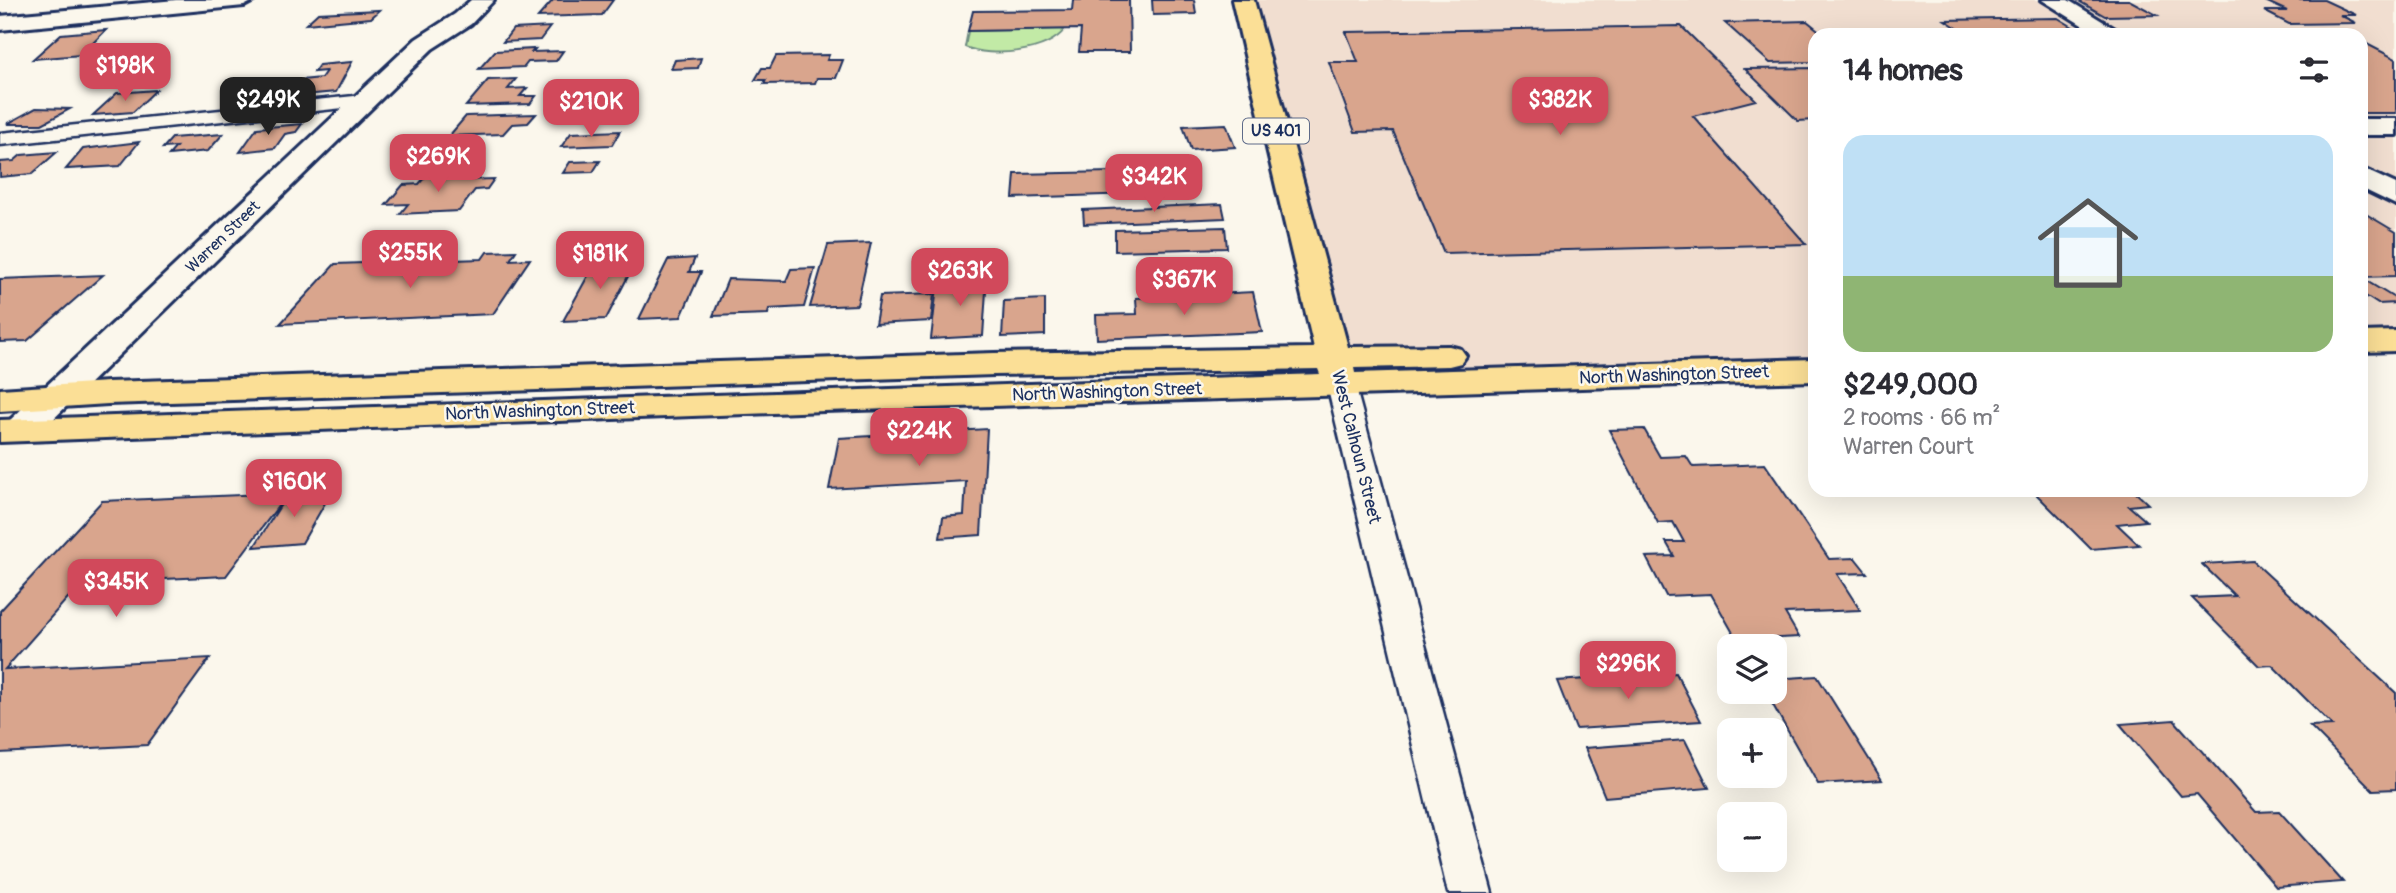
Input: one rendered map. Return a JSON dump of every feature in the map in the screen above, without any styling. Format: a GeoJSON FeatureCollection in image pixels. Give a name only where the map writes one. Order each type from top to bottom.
{"type":"FeatureCollection","features":[{"type":"Feature","properties":{"kind":"main road","name":"West Calhoun Street"},"geometry":{"type":"LineString","coordinates":[[1243,0],[1337,371]]}},
{"type":"Feature","properties":{"kind":"main road"},"geometry":{"type":"LineString","coordinates":[[2368,342],[2396,341]]}},
{"type":"Feature","properties":{"kind":"main road","name":"North Washington Street"},"geometry":{"type":"LineString","coordinates":[[7,420],[1337,371],[1808,346]]}},
{"type":"Feature","properties":{"kind":"main road","name":"North Washington Street"},"geometry":{"type":"LineString","coordinates":[[7,420],[58,396],[994,363],[1337,371],[1808,370]]}},
{"type":"Feature","properties":{"kind":"street"},"geometry":{"type":"LineString","coordinates":[[0,23],[244,0]]}},
{"type":"Feature","properties":{"kind":"street","name":"Warren Street"},"geometry":{"type":"LineString","coordinates":[[58,396],[365,101],[425,32],[463,19],[483,0]]}},
{"type":"Feature","properties":{"kind":"street"},"geometry":{"type":"LineString","coordinates":[[2053,0],[2102,28]]}},
{"type":"Feature","properties":{"kind":"street"},"geometry":{"type":"LineString","coordinates":[[0,139],[365,101]]}},
{"type":"Feature","properties":{"kind":"street"},"geometry":{"type":"LineString","coordinates":[[2368,127],[2396,127]]}},
{"type":"Feature","properties":{"kind":"street"},"geometry":{"type":"LineString","coordinates":[[2368,180],[2396,196]]}},
{"type":"Feature","properties":{"kind":"street","name":"West Calhoun Street"},"geometry":{"type":"LineString","coordinates":[[1337,371],[1470,893]]}},
{"type":"Feature","properties":{"kind":"shaded area"},"geometry":{"type":"Polygon","coordinates":[[[1244,0],[2396,0],[2396,344],[2368,345],[2368,28],[1808,28],[1808,360],[1337,373],[1244,0]]]}},
{"type":"Feature","properties":{"kind":"green space"},"geometry":{"type":"Polygon","coordinates":[[[1065,29],[1045,43],[1018,51],[989,52],[965,47],[968,31],[1065,29]]]}},
{"type":"Feature","properties":{"kind":"building"},"geometry":{"type":"Polygon","coordinates":[[[553,0],[613,0],[602,15],[538,17],[553,0]]]}},
{"type":"Feature","properties":{"kind":"building"},"geometry":{"type":"Polygon","coordinates":[[[1073,0],[1129,0],[1130,52],[1079,52],[1081,29],[968,31],[973,11],[1072,10],[1073,0]]]}},
{"type":"Feature","properties":{"kind":"building"},"geometry":{"type":"Polygon","coordinates":[[[1152,0],[1194,0],[1196,14],[1153,15],[1152,0]]]}},
{"type":"Feature","properties":{"kind":"building"},"geometry":{"type":"Polygon","coordinates":[[[2077,0],[2129,0],[2157,15],[2105,16],[2077,0]]]}},
{"type":"Feature","properties":{"kind":"building"},"geometry":{"type":"Polygon","coordinates":[[[2263,0],[2324,0],[2356,15],[2340,15],[2356,23],[2289,24],[2264,11],[2287,11],[2263,0]]]}},
{"type":"Feature","properties":{"kind":"building"},"geometry":{"type":"Polygon","coordinates":[[[380,10],[371,18],[306,24],[318,13],[380,10]]]}},
{"type":"Feature","properties":{"kind":"building"},"geometry":{"type":"Polygon","coordinates":[[[2058,18],[2074,28],[1957,28],[1945,20],[2058,18]]]}},
{"type":"Feature","properties":{"kind":"building"},"geometry":{"type":"Polygon","coordinates":[[[1807,21],[1816,28],[1808,28],[1808,62],[1770,63],[1725,23],[1807,21]]]}},
{"type":"Feature","properties":{"kind":"building"},"geometry":{"type":"Polygon","coordinates":[[[1681,26],[1756,100],[1693,116],[1806,244],[1444,253],[1393,131],[1355,132],[1329,62],[1358,62],[1346,32],[1681,26]]]}},
{"type":"Feature","properties":{"kind":"building"},"geometry":{"type":"Polygon","coordinates":[[[550,27],[540,40],[503,42],[513,29],[550,27]]]}},
{"type":"Feature","properties":{"kind":"building"},"geometry":{"type":"Polygon","coordinates":[[[106,30],[81,55],[33,59],[61,34],[106,30]]]}},
{"type":"Feature","properties":{"kind":"building"},"geometry":{"type":"Polygon","coordinates":[[[2368,45],[2396,59],[2396,113],[2368,113],[2368,45]]]}},
{"type":"Feature","properties":{"kind":"building"},"geometry":{"type":"Polygon","coordinates":[[[535,49],[532,52],[563,51],[556,61],[528,62],[524,67],[479,69],[495,51],[535,49]]]}},
{"type":"Feature","properties":{"kind":"building"},"geometry":{"type":"Polygon","coordinates":[[[829,55],[827,60],[843,60],[836,78],[817,78],[815,83],[764,84],[766,80],[755,80],[762,68],[770,68],[776,56],[829,55]]]}},
{"type":"Feature","properties":{"kind":"building"},"geometry":{"type":"Polygon","coordinates":[[[701,58],[698,68],[671,69],[675,60],[701,58]]]}},
{"type":"Feature","properties":{"kind":"building"},"geometry":{"type":"Polygon","coordinates":[[[352,62],[336,92],[292,96],[302,80],[321,78],[326,71],[314,72],[319,65],[352,62]]]}},
{"type":"Feature","properties":{"kind":"building"},"geometry":{"type":"Polygon","coordinates":[[[1808,68],[1808,120],[1798,121],[1745,69],[1808,68]]]}},
{"type":"Feature","properties":{"kind":"building"},"geometry":{"type":"Polygon","coordinates":[[[516,79],[508,89],[527,88],[520,96],[536,96],[530,104],[466,106],[488,80],[516,79]]]}},
{"type":"Feature","properties":{"kind":"building"},"geometry":{"type":"Polygon","coordinates":[[[284,80],[265,98],[226,100],[246,82],[284,80]]]}},
{"type":"Feature","properties":{"kind":"building"},"geometry":{"type":"Polygon","coordinates":[[[156,90],[133,112],[93,115],[117,93],[156,90]]]}},
{"type":"Feature","properties":{"kind":"building"},"geometry":{"type":"Polygon","coordinates":[[[36,108],[70,109],[42,124],[7,124],[36,108]]]}},
{"type":"Feature","properties":{"kind":"building"},"geometry":{"type":"Polygon","coordinates":[[[536,114],[528,123],[512,124],[503,134],[449,136],[466,116],[536,114]]]}},
{"type":"Feature","properties":{"kind":"building"},"geometry":{"type":"Polygon","coordinates":[[[302,124],[296,132],[285,134],[275,148],[240,152],[257,128],[302,124]]]}},
{"type":"Feature","properties":{"kind":"building"},"geometry":{"type":"Polygon","coordinates":[[[1226,124],[1235,147],[1191,150],[1183,126],[1226,124]]]}},
{"type":"Feature","properties":{"kind":"building"},"geometry":{"type":"Polygon","coordinates":[[[620,131],[612,145],[561,147],[571,133],[620,131]]]}},
{"type":"Feature","properties":{"kind":"building"},"geometry":{"type":"Polygon","coordinates":[[[223,134],[208,151],[169,155],[176,147],[163,148],[172,138],[223,134]]]}},
{"type":"Feature","properties":{"kind":"building"},"geometry":{"type":"Polygon","coordinates":[[[139,142],[120,166],[66,169],[83,149],[139,142]]]}},
{"type":"Feature","properties":{"kind":"building"},"geometry":{"type":"Polygon","coordinates":[[[57,152],[32,174],[0,177],[0,162],[14,161],[21,155],[57,152]]]}},
{"type":"Feature","properties":{"kind":"building"},"geometry":{"type":"Polygon","coordinates":[[[600,161],[593,172],[563,173],[570,162],[600,161]]]}},
{"type":"Feature","properties":{"kind":"building"},"geometry":{"type":"Polygon","coordinates":[[[1162,171],[1165,193],[1013,198],[1015,174],[1162,171]]]}},
{"type":"Feature","properties":{"kind":"building"},"geometry":{"type":"Polygon","coordinates":[[[467,175],[463,180],[494,179],[487,189],[475,190],[459,211],[400,214],[408,204],[386,205],[403,185],[419,184],[425,177],[467,175]]]}},
{"type":"Feature","properties":{"kind":"building"},"geometry":{"type":"Polygon","coordinates":[[[1222,204],[1225,218],[1084,224],[1083,210],[1222,204]]]}},
{"type":"Feature","properties":{"kind":"building"},"geometry":{"type":"Polygon","coordinates":[[[2368,215],[2396,232],[2396,276],[2368,277],[2368,215]]]}},
{"type":"Feature","properties":{"kind":"building"},"geometry":{"type":"Polygon","coordinates":[[[1225,227],[1227,248],[1115,251],[1115,230],[1225,227]]]}},
{"type":"Feature","properties":{"kind":"building"},"geometry":{"type":"Polygon","coordinates":[[[871,243],[857,305],[810,307],[828,245],[871,243]]]}},
{"type":"Feature","properties":{"kind":"building"},"geometry":{"type":"Polygon","coordinates":[[[516,251],[510,260],[530,259],[493,314],[280,324],[335,264],[482,259],[487,252],[516,251]]]}},
{"type":"Feature","properties":{"kind":"building"},"geometry":{"type":"Polygon","coordinates":[[[695,258],[689,272],[701,272],[681,317],[639,319],[668,260],[695,258]]]}},
{"type":"Feature","properties":{"kind":"building"},"geometry":{"type":"Polygon","coordinates":[[[636,261],[606,319],[563,321],[595,263],[636,261]]]}},
{"type":"Feature","properties":{"kind":"building"},"geometry":{"type":"Polygon","coordinates":[[[815,268],[804,307],[769,309],[768,314],[713,316],[728,279],[786,281],[791,269],[815,268]]]}},
{"type":"Feature","properties":{"kind":"building"},"geometry":{"type":"Polygon","coordinates":[[[103,275],[27,341],[0,342],[0,279],[103,275]]]}},
{"type":"Feature","properties":{"kind":"building"},"geometry":{"type":"Polygon","coordinates":[[[987,276],[983,336],[931,339],[938,278],[987,276]]]}},
{"type":"Feature","properties":{"kind":"building"},"geometry":{"type":"Polygon","coordinates":[[[2368,282],[2396,299],[2396,303],[2378,304],[2368,298],[2368,282]]]}},
{"type":"Feature","properties":{"kind":"building"},"geometry":{"type":"Polygon","coordinates":[[[1253,292],[1262,332],[1097,339],[1096,315],[1137,314],[1136,298],[1253,292]]]}},
{"type":"Feature","properties":{"kind":"building"},"geometry":{"type":"Polygon","coordinates":[[[934,294],[931,321],[875,324],[880,296],[934,294]]]}},
{"type":"Feature","properties":{"kind":"building"},"geometry":{"type":"Polygon","coordinates":[[[1045,299],[1045,335],[1002,337],[1004,301],[1045,299]]]}},
{"type":"Feature","properties":{"kind":"building"},"geometry":{"type":"Polygon","coordinates":[[[987,429],[981,535],[940,538],[943,517],[964,515],[966,481],[829,489],[839,438],[987,429]]]}},
{"type":"Feature","properties":{"kind":"building"},"geometry":{"type":"Polygon","coordinates":[[[1644,429],[1660,457],[1686,456],[1693,467],[1765,464],[1829,559],[1855,558],[1867,573],[1837,574],[1860,610],[1785,613],[1799,637],[1787,638],[1787,634],[1734,634],[1711,594],[1666,596],[1646,557],[1674,556],[1666,542],[1684,542],[1673,522],[1658,523],[1609,430],[1644,429]]]}},
{"type":"Feature","properties":{"kind":"building"},"geometry":{"type":"Polygon","coordinates":[[[332,491],[302,543],[254,547],[287,495],[332,491]]]}},
{"type":"Feature","properties":{"kind":"building"},"geometry":{"type":"Polygon","coordinates":[[[288,493],[226,576],[81,583],[5,669],[210,658],[147,745],[0,753],[0,611],[102,501],[288,493]]]}},
{"type":"Feature","properties":{"kind":"building"},"geometry":{"type":"Polygon","coordinates":[[[2039,497],[2140,497],[2148,504],[2129,506],[2146,521],[2117,524],[2139,545],[2091,549],[2039,497]]]}},
{"type":"Feature","properties":{"kind":"building"},"geometry":{"type":"Polygon","coordinates":[[[2253,561],[2396,693],[2396,789],[2373,790],[2310,726],[2332,725],[2272,665],[2259,666],[2192,598],[2235,596],[2202,564],[2253,561]]]}},
{"type":"Feature","properties":{"kind":"building"},"geometry":{"type":"Polygon","coordinates":[[[1676,673],[1701,721],[1576,729],[1557,681],[1676,673]]]}},
{"type":"Feature","properties":{"kind":"building"},"geometry":{"type":"Polygon","coordinates":[[[1817,676],[1882,780],[1818,784],[1787,730],[1787,718],[1780,718],[1772,704],[1787,704],[1787,678],[1817,676]]]}},
{"type":"Feature","properties":{"kind":"building"},"geometry":{"type":"Polygon","coordinates":[[[2174,720],[2256,812],[2279,811],[2343,882],[2276,887],[2197,794],[2181,796],[2120,724],[2174,720]]]}},
{"type":"Feature","properties":{"kind":"building"},"geometry":{"type":"Polygon","coordinates":[[[1685,740],[1709,788],[1605,797],[1585,748],[1685,740]]]}}]}
